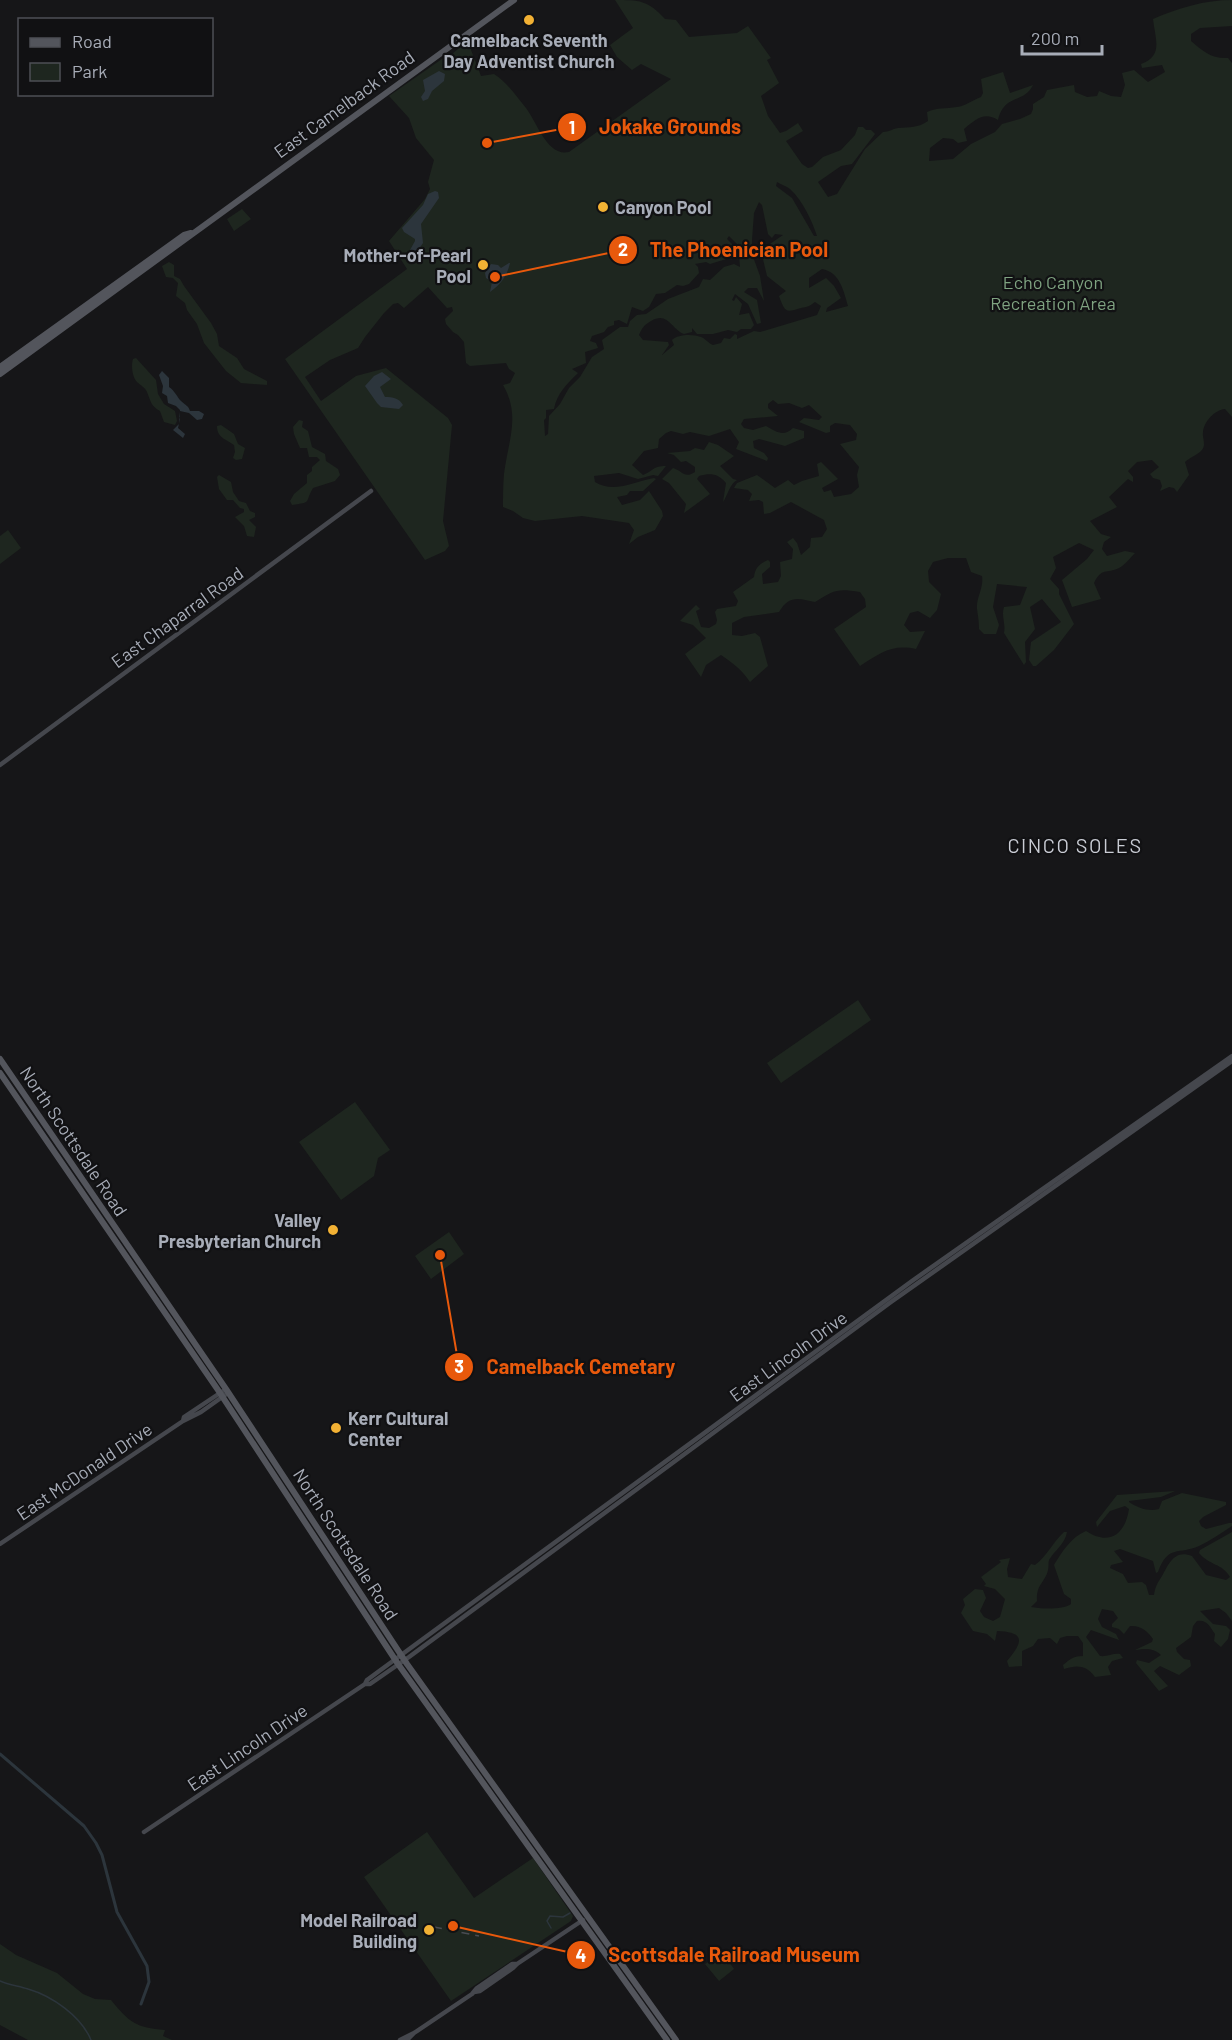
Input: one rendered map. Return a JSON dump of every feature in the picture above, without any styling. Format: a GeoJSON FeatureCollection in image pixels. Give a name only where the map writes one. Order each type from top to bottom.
{"type":"FeatureCollection","features":[{"type":"Feature","properties":{"kind":"main road","name":"East Camelback Road"},"geometry":{"type":"LineString","coordinates":[[0,374],[184,235],[191,233],[514,0]]}},
{"type":"Feature","properties":{"kind":"main road","name":"East Camelback Road"},"geometry":{"type":"LineString","coordinates":[[0,367],[126,280]]}},
{"type":"Feature","properties":{"kind":"main road","name":"East Chaparral Road"},"geometry":{"type":"LineString","coordinates":[[0,765],[371,491]]}},
{"type":"Feature","properties":{"kind":"main road","name":"East Lincoln Drive"},"geometry":{"type":"LineString","coordinates":[[144,1832],[365,1684],[367,1680],[400,1660],[880,1307],[1232,1056]]}},
{"type":"Feature","properties":{"kind":"main road","name":"North Scottsdale Road"},"geometry":{"type":"LineString","coordinates":[[0,1059],[462,1752],[667,2040]]}},
{"type":"Feature","properties":{"kind":"main road","name":"East Lincoln Drive"},"geometry":{"type":"LineString","coordinates":[[1148,1117],[1232,1061]]}},
{"type":"Feature","properties":{"kind":"main road"},"geometry":{"type":"LineString","coordinates":[[2,1076],[10,1074]]}},
{"type":"Feature","properties":{"kind":"main road","name":"North Scottsdale Road"},"geometry":{"type":"LineString","coordinates":[[2,1076],[224,1393]]}},
{"type":"Feature","properties":{"kind":"main road","name":"East McDonald Drive"},"geometry":{"type":"LineString","coordinates":[[0,1544],[183,1421],[184,1417],[224,1393]]}},
{"type":"Feature","properties":{"kind":"main road","name":"North Scottsdale Road"},"geometry":{"type":"LineString","coordinates":[[438,1713],[457,1734],[674,2040]]}},
{"type":"Feature","properties":{"kind":"main road"},"geometry":{"type":"LineString","coordinates":[[457,1734],[462,1752],[467,1754],[484,1772]]}},
{"type":"Feature","properties":{"kind":"main road"},"geometry":{"type":"LineString","coordinates":[[512,1811],[522,1830],[522,1837],[528,1839],[545,1858]]}},
{"type":"Feature","properties":{"kind":"main road"},"geometry":{"type":"LineString","coordinates":[[400,2040],[414,2033],[512,1964],[517,1964],[588,1917]]}},
{"type":"Feature","properties":{"kind":"main road"},"geometry":{"type":"LineString","coordinates":[[407,2040],[414,2033]]}},
{"type":"Feature","properties":{"kind":"green space","name":"Echo Canyon Recreation Area"},"geometry":{"type":"Polygon","coordinates":[[[615,0],[643,2],[665,19],[676,20],[689,37],[737,33],[748,26],[771,58],[767,60],[779,83],[761,96],[768,116],[780,133],[798,123],[803,131],[786,141],[802,164],[808,168],[823,157],[841,150],[855,135],[858,127],[871,130],[875,134],[852,164],[841,166],[818,182],[828,197],[837,194],[865,149],[883,132],[921,125],[928,121],[927,112],[960,106],[981,97],[983,93],[981,79],[1003,72],[1010,93],[1033,85],[1025,95],[1005,106],[998,120],[993,117],[984,117],[964,129],[967,141],[958,143],[953,139],[943,138],[930,148],[929,161],[953,159],[971,144],[995,132],[1002,124],[1031,114],[1033,104],[1044,97],[1047,90],[1074,85],[1075,92],[1087,97],[1097,96],[1099,91],[1121,97],[1125,85],[1122,73],[1134,70],[1148,82],[1165,72],[1162,65],[1142,68],[1141,64],[1153,56],[1155,51],[1153,19],[1192,5],[1232,0],[1232,26],[1200,28],[1191,34],[1191,41],[1208,54],[1228,58],[1232,63],[1232,417],[1225,409],[1217,411],[1208,420],[1203,432],[1203,449],[1185,462],[1189,475],[1177,492],[1174,488],[1169,487],[1160,491],[1162,486],[1160,480],[1153,478],[1150,474],[1159,467],[1152,460],[1137,462],[1128,471],[1133,477],[1133,482],[1128,479],[1109,497],[1117,507],[1090,521],[1101,534],[1111,537],[1104,542],[1102,549],[1107,556],[1125,551],[1135,553],[1121,567],[1102,573],[1097,578],[1094,583],[1101,599],[1072,607],[1062,580],[1094,550],[1079,543],[1053,557],[1056,568],[1050,579],[1059,589],[1059,594],[1074,624],[1054,650],[1036,666],[1033,666],[1029,660],[1031,642],[1061,622],[1042,599],[1030,607],[1035,629],[1025,642],[1026,662],[1024,665],[1004,633],[1003,614],[1004,607],[1020,605],[1027,587],[997,584],[993,607],[999,625],[996,634],[984,634],[979,629],[977,609],[982,576],[971,572],[966,558],[948,558],[933,562],[928,571],[929,582],[941,594],[937,610],[930,618],[918,611],[910,613],[904,625],[910,632],[925,631],[916,649],[893,649],[860,666],[834,629],[866,607],[865,599],[860,592],[841,590],[815,602],[790,600],[779,612],[744,617],[732,623],[732,635],[742,636],[755,633],[760,637],[768,666],[750,682],[737,667],[721,655],[706,665],[701,677],[685,654],[706,638],[693,625],[680,621],[696,605],[700,609],[696,611],[701,627],[709,628],[716,624],[717,609],[736,606],[738,601],[733,592],[754,577],[760,565],[768,560],[770,562],[770,567],[762,574],[763,584],[778,582],[781,576],[780,562],[792,559],[793,549],[787,542],[793,538],[801,555],[810,547],[811,538],[822,537],[827,529],[824,520],[791,502],[764,514],[763,502],[749,501],[752,494],[748,490],[734,488],[737,483],[757,475],[775,488],[788,480],[794,485],[819,476],[817,464],[821,462],[838,479],[822,488],[824,492],[831,490],[834,497],[851,494],[859,487],[857,475],[859,467],[840,444],[856,440],[857,434],[850,425],[835,423],[830,426],[830,432],[826,433],[799,422],[804,418],[819,420],[822,417],[809,405],[802,408],[789,403],[778,404],[773,400],[768,404],[768,408],[778,416],[744,419],[741,424],[744,428],[753,430],[766,426],[780,433],[793,428],[804,431],[804,438],[785,446],[759,439],[753,441],[754,448],[764,453],[768,458],[767,461],[736,449],[739,442],[730,429],[709,436],[671,431],[659,439],[658,448],[644,451],[632,465],[643,475],[666,466],[658,476],[638,479],[619,473],[594,476],[595,482],[609,487],[656,479],[643,491],[630,491],[627,495],[617,497],[622,505],[640,500],[649,491],[662,511],[663,516],[655,530],[638,537],[629,544],[634,530],[629,523],[582,516],[535,521],[523,518],[503,507],[504,474],[512,418],[508,396],[503,385],[510,383],[515,373],[506,363],[470,366],[466,363],[464,342],[446,324],[445,319],[453,311],[452,307],[447,308],[428,287],[404,308],[398,303],[393,304],[358,348],[330,360],[305,377],[321,401],[356,376],[386,368],[448,418],[452,425],[443,521],[449,546],[445,551],[425,560],[285,359],[407,269],[389,241],[425,199],[430,189],[428,182],[434,160],[416,138],[409,118],[389,96],[452,54],[471,36],[471,50],[481,76],[494,74],[503,81],[526,108],[549,144],[561,152],[569,152],[671,79],[641,64],[632,70],[617,57],[610,45],[633,28],[615,0]],[[777,182],[776,186],[792,198],[814,236],[817,236],[806,211],[795,194],[777,182]],[[759,202],[754,213],[752,254],[760,276],[764,301],[757,288],[748,288],[744,292],[757,300],[761,323],[757,324],[748,304],[735,294],[732,300],[734,301],[736,297],[742,304],[739,315],[749,313],[754,325],[751,329],[697,334],[692,328],[692,332],[684,334],[665,319],[657,318],[645,325],[639,335],[643,340],[668,342],[669,345],[662,355],[674,345],[672,340],[678,337],[698,336],[713,345],[721,343],[724,338],[730,339],[735,334],[737,339],[754,331],[760,332],[817,315],[821,306],[815,302],[807,307],[789,311],[784,308],[779,296],[786,291],[767,276],[762,255],[767,246],[783,235],[775,234],[772,238],[768,234],[762,205],[759,202]],[[729,236],[727,239],[734,246],[733,257],[710,264],[706,262],[695,264],[699,273],[689,284],[677,285],[665,293],[656,294],[649,307],[643,311],[632,307],[627,324],[619,320],[614,321],[614,325],[608,327],[604,332],[592,336],[590,341],[596,343],[598,348],[585,352],[586,363],[572,369],[578,373],[560,393],[554,409],[546,410],[545,436],[548,434],[549,416],[580,377],[592,357],[604,349],[602,340],[620,327],[628,327],[630,321],[637,315],[646,314],[668,299],[699,287],[703,279],[710,280],[724,267],[734,264],[740,267],[738,245],[729,236]],[[822,269],[809,278],[809,288],[826,278],[841,298],[827,308],[826,312],[848,306],[840,283],[833,274],[822,269]]]}},
{"type":"Feature","properties":{"kind":"green space"},"geometry":{"type":"Polygon","coordinates":[[[242,209],[251,219],[234,231],[227,219],[242,209]]]}},
{"type":"Feature","properties":{"kind":"green space"},"geometry":{"type":"Polygon","coordinates":[[[169,262],[174,265],[174,276],[180,279],[211,323],[217,334],[219,346],[237,358],[244,369],[267,381],[267,385],[241,383],[226,371],[204,343],[197,324],[185,303],[176,296],[178,283],[173,278],[166,277],[162,266],[169,262]]]}},
{"type":"Feature","properties":{"kind":"green space"},"geometry":{"type":"Polygon","coordinates":[[[136,358],[156,380],[158,394],[164,404],[175,411],[177,421],[175,425],[164,422],[160,411],[150,401],[146,390],[135,380],[132,364],[133,359],[136,358]]]}},
{"type":"Feature","properties":{"kind":"green space"},"geometry":{"type":"Polygon","coordinates":[[[299,420],[303,421],[302,427],[308,431],[312,447],[325,454],[326,461],[338,469],[340,475],[335,481],[313,488],[306,502],[292,505],[290,501],[294,494],[307,483],[307,475],[320,460],[317,457],[309,457],[307,448],[300,448],[293,427],[299,420]]]}},
{"type":"Feature","properties":{"kind":"green space"},"geometry":{"type":"Polygon","coordinates":[[[221,425],[234,434],[238,444],[245,448],[242,459],[233,458],[234,445],[222,438],[217,426],[221,425]]]}},
{"type":"Feature","properties":{"kind":"green space"},"geometry":{"type":"Polygon","coordinates":[[[709,442],[734,456],[720,466],[737,480],[730,487],[723,502],[726,483],[714,475],[699,476],[697,479],[710,494],[684,513],[686,504],[669,483],[662,479],[673,468],[688,475],[695,472],[695,467],[667,453],[690,451],[695,448],[704,450],[709,442]]]}},
{"type":"Feature","properties":{"kind":"green space"},"geometry":{"type":"Polygon","coordinates":[[[219,475],[231,482],[233,492],[239,501],[246,503],[250,511],[255,513],[255,517],[249,520],[256,527],[254,537],[247,536],[244,526],[235,517],[244,512],[244,509],[233,500],[227,500],[219,489],[217,477],[219,475]]]}},
{"type":"Feature","properties":{"kind":"green space"},"geometry":{"type":"Polygon","coordinates":[[[8,530],[21,548],[0,564],[0,536],[8,530]]]}},
{"type":"Feature","properties":{"kind":"green space"},"geometry":{"type":"Polygon","coordinates":[[[858,1000],[871,1020],[781,1083],[767,1063],[858,1000]]]}},
{"type":"Feature","properties":{"kind":"green space"},"geometry":{"type":"Polygon","coordinates":[[[355,1102],[390,1150],[378,1158],[374,1176],[341,1200],[299,1142],[355,1102]]]}},
{"type":"Feature","properties":{"kind":"green space"},"geometry":{"type":"Polygon","coordinates":[[[449,1232],[464,1254],[431,1279],[415,1256],[449,1232]]]}},
{"type":"Feature","properties":{"kind":"green space"},"geometry":{"type":"Polygon","coordinates":[[[1175,1491],[1161,1497],[1129,1502],[1144,1509],[1155,1510],[1159,1509],[1162,1501],[1182,1493],[1226,1502],[1226,1505],[1199,1521],[1206,1529],[1229,1523],[1232,1523],[1232,1526],[1199,1546],[1170,1554],[1156,1573],[1153,1561],[1120,1549],[1114,1551],[1123,1562],[1111,1565],[1110,1568],[1123,1574],[1128,1583],[1142,1582],[1146,1585],[1149,1595],[1154,1595],[1170,1562],[1181,1554],[1192,1556],[1206,1575],[1226,1580],[1230,1577],[1227,1572],[1199,1553],[1200,1550],[1232,1532],[1232,1621],[1219,1608],[1200,1611],[1213,1624],[1226,1626],[1230,1630],[1228,1639],[1221,1647],[1214,1641],[1215,1634],[1208,1624],[1197,1621],[1193,1626],[1191,1637],[1176,1648],[1184,1659],[1190,1660],[1191,1666],[1179,1675],[1160,1666],[1154,1671],[1168,1686],[1159,1691],[1136,1663],[1137,1660],[1149,1663],[1161,1655],[1151,1650],[1135,1650],[1152,1642],[1151,1636],[1137,1626],[1130,1626],[1124,1634],[1112,1627],[1118,1618],[1113,1611],[1102,1609],[1098,1619],[1102,1627],[1116,1634],[1119,1640],[1091,1630],[1086,1637],[1100,1656],[1120,1654],[1123,1658],[1112,1661],[1108,1667],[1111,1675],[1095,1677],[1081,1667],[1064,1669],[1063,1665],[1070,1660],[1083,1656],[1083,1643],[1078,1636],[1060,1638],[1057,1644],[1050,1638],[1038,1639],[1033,1646],[1022,1651],[1022,1666],[1009,1667],[1007,1661],[1019,1643],[1017,1636],[1013,1633],[997,1631],[995,1641],[987,1634],[973,1631],[961,1613],[965,1605],[963,1599],[975,1589],[983,1590],[986,1598],[980,1611],[984,1617],[993,1621],[1000,1617],[1005,1599],[995,1589],[984,1586],[986,1584],[981,1577],[1001,1562],[999,1560],[1010,1558],[1007,1569],[1008,1577],[1022,1579],[1031,1564],[1035,1565],[1064,1532],[1067,1532],[1066,1536],[1049,1560],[1047,1574],[1039,1587],[1037,1601],[1031,1607],[1046,1609],[1071,1604],[1071,1599],[1064,1594],[1054,1565],[1071,1541],[1086,1531],[1102,1538],[1115,1535],[1120,1531],[1124,1526],[1129,1509],[1125,1506],[1110,1511],[1097,1527],[1096,1522],[1117,1495],[1175,1491]]]}},
{"type":"Feature","properties":{"kind":"green space"},"geometry":{"type":"Polygon","coordinates":[[[427,1832],[474,1898],[533,1858],[573,1916],[571,1921],[451,2001],[364,1877],[427,1832]]]}},
{"type":"Feature","properties":{"kind":"green space"},"geometry":{"type":"Polygon","coordinates":[[[0,1944],[16,1955],[57,1973],[83,1994],[95,1999],[111,2000],[128,2019],[147,2028],[165,2030],[163,2036],[172,2040],[28,2040],[0,2025],[0,1944]]]}},
{"type":"Feature","properties":{"kind":"green space"},"geometry":{"type":"Polygon","coordinates":[[[723,1953],[734,1969],[719,1981],[705,1964],[723,1953]]]}},
{"type":"Feature","properties":{"kind":"shaded area"},"geometry":{"type":"Polygon","coordinates":[[[439,71],[445,74],[444,81],[432,91],[428,99],[423,101],[421,97],[425,91],[423,80],[439,71]]]}},
{"type":"Feature","properties":{"kind":"shaded area"},"geometry":{"type":"Polygon","coordinates":[[[438,192],[439,198],[421,224],[423,243],[416,253],[412,254],[410,250],[415,239],[402,228],[423,205],[428,194],[438,192]]]}},
{"type":"Feature","properties":{"kind":"shaded area"},"geometry":{"type":"Polygon","coordinates":[[[509,263],[503,279],[490,292],[492,282],[486,278],[485,273],[491,264],[501,268],[509,263]]]}},
{"type":"Feature","properties":{"kind":"shaded area"},"geometry":{"type":"Polygon","coordinates":[[[162,371],[169,378],[169,387],[190,411],[199,411],[204,414],[202,419],[197,420],[189,413],[180,411],[176,406],[168,403],[167,396],[162,393],[163,386],[159,375],[162,371]]]}},
{"type":"Feature","properties":{"kind":"shaded area"},"geometry":{"type":"Polygon","coordinates":[[[382,372],[391,379],[380,387],[385,397],[396,398],[400,401],[403,405],[399,409],[381,407],[365,386],[374,376],[382,372]]]}},
{"type":"Feature","properties":{"kind":"shaded area"},"geometry":{"type":"Polygon","coordinates":[[[179,424],[178,428],[185,434],[183,438],[173,430],[179,424]]]}},
{"type":"Feature","properties":{"kind":"waterway"},"geometry":{"type":"LineString","coordinates":[[0,1754],[84,1826],[96,1843],[102,1855],[117,1912],[147,1966],[149,1982],[141,2004]]}},
{"type":"Feature","properties":{"kind":"waterway"},"geometry":{"type":"LineString","coordinates":[[551,1928],[547,1921],[550,1916],[563,1917],[570,1913]]}},
{"type":"Feature","properties":{"kind":"waterway"},"geometry":{"type":"LineString","coordinates":[[0,1981],[37,1992],[56,2002],[73,2015],[91,2040]]}},
{"type":"Feature","properties":{"kind":"railway"},"geometry":{"type":"LineString","coordinates":[[434,1927],[479,1936]]}},
{"type":"Feature","properties":{"kind":"place","name":"Camelback Seventh Day Adventist Church"},"geometry":{"type":"Point","coordinates":[529,20]}},
{"type":"Feature","properties":{"kind":"place","name":"Jokake Grounds"},"geometry":{"type":"Point","coordinates":[487,143]}},
{"type":"Feature","properties":{"kind":"place","name":"Canyon Pool"},"geometry":{"type":"Point","coordinates":[603,207]}},
{"type":"Feature","properties":{"kind":"place","name":"Mother-of-Pearl Pool"},"geometry":{"type":"Point","coordinates":[483,265]}},
{"type":"Feature","properties":{"kind":"place","name":"The Phoenician Pool"},"geometry":{"type":"Point","coordinates":[495,277]}},
{"type":"Feature","properties":{"kind":"place","name":"Valley Presbyterian Church"},"geometry":{"type":"Point","coordinates":[333,1230]}},
{"type":"Feature","properties":{"kind":"place","name":"Camelback Cemetary"},"geometry":{"type":"Point","coordinates":[440,1255]}},
{"type":"Feature","properties":{"kind":"place","name":"Kerr Cultural Center"},"geometry":{"type":"Point","coordinates":[336,1428]}},
{"type":"Feature","properties":{"kind":"place","name":"Scottsdale Railroad Museum"},"geometry":{"type":"Point","coordinates":[453,1926]}},
{"type":"Feature","properties":{"kind":"place","name":"Model Railroad Building"},"geometry":{"type":"Point","coordinates":[429,1930]}},
{"type":"Feature","properties":{"kind":"district","name":"CINCO SOLES"},"geometry":{"type":"Point","coordinates":[1075,845]}}]}
